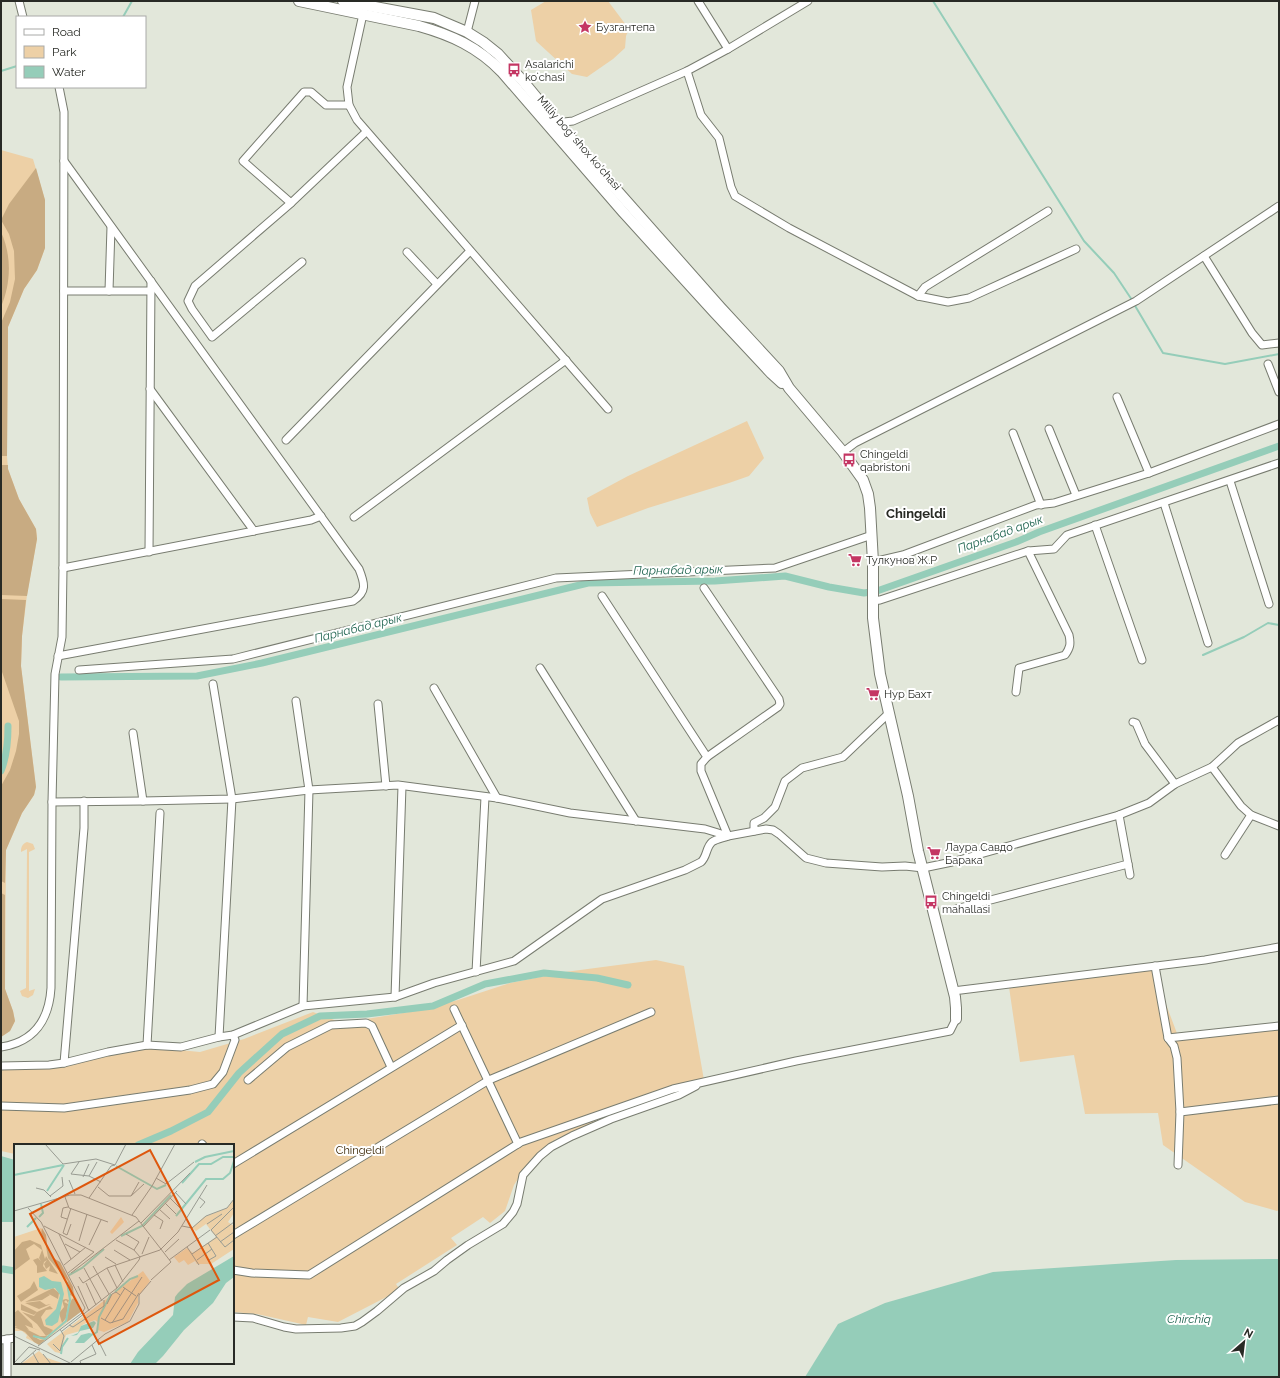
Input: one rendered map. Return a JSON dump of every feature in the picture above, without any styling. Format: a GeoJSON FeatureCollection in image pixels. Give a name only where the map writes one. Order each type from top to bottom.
{"type":"FeatureCollection","features":[{"type":"Feature","properties":{"kind":"main road","name":"Milliy bog‘ shox ko‘chasi"},"geometry":{"type":"LineString","coordinates":[[299,1],[436,30],[463,41],[499,68],[557,129],[628,210],[778,371],[789,388],[846,456],[867,488],[872,535],[873,618],[880,674],[908,796],[918,851],[956,1004],[956,1019]]}},
{"type":"Feature","properties":{"kind":"main road","name":"Milliy bog‘ shox ko‘chasi"},"geometry":{"type":"LineString","coordinates":[[343,1],[422,15],[445,22],[467,32],[490,48],[508,64],[557,129]]}},
{"type":"Feature","properties":{"kind":"street"},"geometry":{"type":"LineString","coordinates":[[19,1],[23,16]]}},
{"type":"Feature","properties":{"kind":"street"},"geometry":{"type":"LineString","coordinates":[[467,32],[475,1]]}},
{"type":"Feature","properties":{"kind":"street"},"geometry":{"type":"LineString","coordinates":[[698,1],[728,49]]}},
{"type":"Feature","properties":{"kind":"street"},"geometry":{"type":"LineString","coordinates":[[557,129],[564,122],[573,121],[687,71],[728,49],[808,1]]}},
{"type":"Feature","properties":{"kind":"street"},"geometry":{"type":"LineString","coordinates":[[363,14],[347,87],[349,105],[357,120],[608,409]]}},
{"type":"Feature","properties":{"kind":"street"},"geometry":{"type":"LineString","coordinates":[[687,71],[701,114],[719,138],[730,187],[734,196],[788,228],[918,296],[948,302],[969,298],[1076,249]]}},
{"type":"Feature","properties":{"kind":"street"},"geometry":{"type":"LineString","coordinates":[[1,1047],[20,1042],[35,1031],[44,1019],[50,1001],[55,674],[62,638],[64,568],[64,112],[59,88]]}},
{"type":"Feature","properties":{"kind":"street"},"geometry":{"type":"LineString","coordinates":[[291,203],[243,161],[304,92],[311,92],[326,105],[349,105]]}},
{"type":"Feature","properties":{"kind":"street"},"geometry":{"type":"LineString","coordinates":[[302,262],[212,337],[188,301],[195,286],[291,203],[366,132]]}},
{"type":"Feature","properties":{"kind":"street"},"geometry":{"type":"LineString","coordinates":[[58,656],[353,601],[360,597],[364,589],[364,580],[359,569],[64,161]]}},
{"type":"Feature","properties":{"kind":"street"},"geometry":{"type":"LineString","coordinates":[[846,456],[855,444],[1009,364],[1136,301],[1279,206]]}},
{"type":"Feature","properties":{"kind":"street"},"geometry":{"type":"LineString","coordinates":[[918,296],[926,287],[1048,211]]}},
{"type":"Feature","properties":{"kind":"street"},"geometry":{"type":"LineString","coordinates":[[109,291],[111,227]]}},
{"type":"Feature","properties":{"kind":"street"},"geometry":{"type":"LineString","coordinates":[[286,440],[470,251]]}},
{"type":"Feature","properties":{"kind":"street"},"geometry":{"type":"LineString","coordinates":[[407,252],[437,284]]}},
{"type":"Feature","properties":{"kind":"street"},"geometry":{"type":"LineString","coordinates":[[1204,256],[1252,333],[1262,345],[1279,343]]}},
{"type":"Feature","properties":{"kind":"street"},"geometry":{"type":"LineString","coordinates":[[149,552],[151,281]]}},
{"type":"Feature","properties":{"kind":"street"},"geometry":{"type":"LineString","coordinates":[[64,291],[151,292]]}},
{"type":"Feature","properties":{"kind":"street"},"geometry":{"type":"LineString","coordinates":[[354,517],[566,360]]}},
{"type":"Feature","properties":{"kind":"street"},"geometry":{"type":"LineString","coordinates":[[1268,364],[1279,392]]}},
{"type":"Feature","properties":{"kind":"street"},"geometry":{"type":"LineString","coordinates":[[150,389],[254,531]]}},
{"type":"Feature","properties":{"kind":"street"},"geometry":{"type":"LineString","coordinates":[[1117,397],[1149,473]]}},
{"type":"Feature","properties":{"kind":"street"},"geometry":{"type":"LineString","coordinates":[[873,562],[903,555],[1036,505],[1054,504],[1076,495],[1149,473],[1279,424]]}},
{"type":"Feature","properties":{"kind":"street"},"geometry":{"type":"LineString","coordinates":[[1049,429],[1076,495]]}},
{"type":"Feature","properties":{"kind":"street"},"geometry":{"type":"LineString","coordinates":[[1014,433],[1040,505]]}},
{"type":"Feature","properties":{"kind":"street"},"geometry":{"type":"LineString","coordinates":[[873,601],[1028,552],[1054,548],[1067,535],[1279,464]]}},
{"type":"Feature","properties":{"kind":"street"},"geometry":{"type":"LineString","coordinates":[[1230,481],[1269,604]]}},
{"type":"Feature","properties":{"kind":"street"},"geometry":{"type":"LineString","coordinates":[[1164,503],[1208,643]]}},
{"type":"Feature","properties":{"kind":"street"},"geometry":{"type":"LineString","coordinates":[[64,568],[310,520],[321,516]]}},
{"type":"Feature","properties":{"kind":"street"},"geometry":{"type":"LineString","coordinates":[[1095,525],[1142,660]]}},
{"type":"Feature","properties":{"kind":"street"},"geometry":{"type":"LineString","coordinates":[[79,670],[233,658],[556,578],[775,568],[872,535]]}},
{"type":"Feature","properties":{"kind":"street"},"geometry":{"type":"LineString","coordinates":[[1016,692],[1019,668],[1065,656],[1071,644],[1069,635],[1028,552]]}},
{"type":"Feature","properties":{"kind":"street"},"geometry":{"type":"LineString","coordinates":[[704,588],[779,698],[780,704],[778,707],[707,757],[701,764],[701,771],[728,836]]}},
{"type":"Feature","properties":{"kind":"street"},"geometry":{"type":"LineString","coordinates":[[602,596],[707,757]]}},
{"type":"Feature","properties":{"kind":"street"},"geometry":{"type":"LineString","coordinates":[[540,668],[636,821]]}},
{"type":"Feature","properties":{"kind":"street"},"geometry":{"type":"LineString","coordinates":[[213,684],[232,799],[219,1037]]}},
{"type":"Feature","properties":{"kind":"street"},"geometry":{"type":"LineString","coordinates":[[434,688],[497,798]]}},
{"type":"Feature","properties":{"kind":"street"},"geometry":{"type":"LineString","coordinates":[[296,701],[309,790],[303,1006]]}},
{"type":"Feature","properties":{"kind":"street"},"geometry":{"type":"LineString","coordinates":[[378,704],[386,786]]}},
{"type":"Feature","properties":{"kind":"street"},"geometry":{"type":"LineString","coordinates":[[754,831],[754,823],[764,818],[775,808],[785,781],[802,768],[843,757],[889,713]]}},
{"type":"Feature","properties":{"kind":"street"},"geometry":{"type":"LineString","coordinates":[[1,1066],[49,1065],[64,1063],[108,1052],[147,1045],[180,1047],[233,1035],[303,1006],[395,997],[434,983],[514,961],[602,899],[685,870],[701,862],[704,860],[713,841],[728,836],[766,829],[773,830],[806,858],[826,863],[923,868],[952,862],[1119,815],[1149,803],[1175,784],[1212,767],[1238,743],[1279,720]]}},
{"type":"Feature","properties":{"kind":"street"},"geometry":{"type":"LineString","coordinates":[[1133,722],[1136,723],[1145,744],[1175,784]]}},
{"type":"Feature","properties":{"kind":"street"},"geometry":{"type":"LineString","coordinates":[[133,733],[143,800]]}},
{"type":"Feature","properties":{"kind":"street"},"geometry":{"type":"LineString","coordinates":[[1212,767],[1241,806],[1250,815],[1279,826]]}},
{"type":"Feature","properties":{"kind":"street"},"geometry":{"type":"LineString","coordinates":[[52,802],[232,799],[309,790],[402,786],[497,798],[570,814],[705,829],[728,836]]}},
{"type":"Feature","properties":{"kind":"street"},"geometry":{"type":"LineString","coordinates":[[395,997],[402,786]]}},
{"type":"Feature","properties":{"kind":"street"},"geometry":{"type":"LineString","coordinates":[[476,972],[485,797]]}},
{"type":"Feature","properties":{"kind":"street"},"geometry":{"type":"LineString","coordinates":[[64,1063],[83,836],[84,801]]}},
{"type":"Feature","properties":{"kind":"street"},"geometry":{"type":"LineString","coordinates":[[147,1045],[160,813]]}},
{"type":"Feature","properties":{"kind":"street"},"geometry":{"type":"LineString","coordinates":[[1119,815],[1130,875]]}},
{"type":"Feature","properties":{"kind":"street"},"geometry":{"type":"LineString","coordinates":[[1225,855],[1250,815]]}},
{"type":"Feature","properties":{"kind":"street"},"geometry":{"type":"LineString","coordinates":[[956,909],[1128,864]]}},
{"type":"Feature","properties":{"kind":"street"},"geometry":{"type":"LineString","coordinates":[[953,991],[1205,960],[1279,947]]}},
{"type":"Feature","properties":{"kind":"street"},"geometry":{"type":"LineString","coordinates":[[1155,966],[1168,1038],[1174,1046],[1177,1058],[1180,1112],[1178,1165]]}},
{"type":"Feature","properties":{"kind":"street"},"geometry":{"type":"LineString","coordinates":[[454,1009],[518,1144]]}},
{"type":"Feature","properties":{"kind":"street"},"geometry":{"type":"LineString","coordinates":[[234,1234],[488,1080],[651,1012]]}},
{"type":"Feature","properties":{"kind":"street"},"geometry":{"type":"LineString","coordinates":[[234,1270],[252,1273],[309,1275],[518,1144],[673,1089],[796,1061],[950,1031],[956,1019]]}},
{"type":"Feature","properties":{"kind":"street"},"geometry":{"type":"LineString","coordinates":[[248,1080],[287,1047],[331,1025],[366,1022],[372,1026],[391,1068]]}},
{"type":"Feature","properties":{"kind":"street"},"geometry":{"type":"LineString","coordinates":[[234,1163],[462,1025]]}},
{"type":"Feature","properties":{"kind":"street"},"geometry":{"type":"LineString","coordinates":[[1168,1038],[1279,1026]]}},
{"type":"Feature","properties":{"kind":"street"},"geometry":{"type":"LineString","coordinates":[[1,1106],[64,1108],[190,1090],[213,1084],[223,1072],[234,1040],[233,1035]]}},
{"type":"Feature","properties":{"kind":"street"},"geometry":{"type":"LineString","coordinates":[[234,1317],[253,1318],[296,1329],[341,1328],[355,1326],[404,1288],[434,1271],[459,1251],[503,1224],[513,1212],[517,1204],[523,1175],[540,1156],[551,1147],[592,1127],[679,1095],[708,1080]]}},
{"type":"Feature","properties":{"kind":"street"},"geometry":{"type":"LineString","coordinates":[[1180,1112],[1279,1100]]}},
{"type":"Feature","properties":{"kind":"street"},"geometry":{"type":"LineString","coordinates":[[8,1377],[4,1340],[14,1338]]}},
{"type":"Feature","properties":{"kind":"green space"},"geometry":{"type":"Polygon","coordinates":[[[546,1],[608,1],[629,29],[626,36],[625,48],[613,59],[587,77],[572,74],[536,41],[531,10],[546,1]]]}},
{"type":"Feature","properties":{"kind":"green space"},"geometry":{"type":"Polygon","coordinates":[[[1,150],[33,159],[45,200],[45,248],[37,270],[24,289],[8,327],[8,469],[19,499],[36,529],[37,539],[27,595],[22,636],[21,666],[36,787],[34,795],[22,813],[6,850],[5,989],[15,1021],[10,1031],[1,1037],[1,150]]]}},
{"type":"Feature","properties":{"kind":"green space"},"geometry":{"type":"Polygon","coordinates":[[[747,421],[764,458],[749,476],[648,508],[597,527],[590,513],[587,498],[628,476],[747,421]]]}},
{"type":"Feature","properties":{"kind":"green space"},"geometry":{"type":"Polygon","coordinates":[[[27,842],[33,844],[35,849],[29,852],[29,991],[35,989],[33,995],[28,998],[22,996],[20,991],[26,988],[27,849],[21,852],[21,849],[27,842]]]}},
{"type":"Feature","properties":{"kind":"green space","name":"Chingeldi"},"geometry":{"type":"Polygon","coordinates":[[[656,960],[684,966],[704,1080],[556,1139],[531,1159],[514,1185],[505,1211],[490,1223],[483,1217],[451,1238],[457,1245],[396,1284],[400,1290],[338,1322],[308,1317],[306,1325],[257,1314],[234,1312],[234,1144],[14,1144],[14,1154],[1,1151],[1,1067],[41,1067],[148,1047],[200,1052],[244,1039],[313,1012],[342,1023],[415,1011],[458,1000],[510,983],[565,972],[656,960]]]}},
{"type":"Feature","properties":{"kind":"green space"},"geometry":{"type":"Polygon","coordinates":[[[1153,970],[1178,1036],[1279,1026],[1279,1210],[1277,1211],[1245,1202],[1163,1145],[1158,1113],[1085,1114],[1074,1055],[1020,1062],[1009,987],[1153,970]]]}},
{"type":"Feature","properties":{"kind":"shaded area"},"geometry":{"type":"Polygon","coordinates":[[[36,168],[45,200],[45,248],[37,270],[24,289],[8,327],[7,456],[1,456],[1,323],[10,302],[15,279],[14,251],[9,234],[1,220],[9,204],[36,168]]]}},
{"type":"Feature","properties":{"kind":"shaded area"},"geometry":{"type":"Polygon","coordinates":[[[1,232],[7,250],[9,270],[7,289],[1,307],[1,232]]]}},
{"type":"Feature","properties":{"kind":"shaded area"},"geometry":{"type":"Polygon","coordinates":[[[1,465],[8,465],[8,469],[19,499],[36,529],[37,539],[27,596],[1,595],[1,465]]]}},
{"type":"Feature","properties":{"kind":"shaded area"},"geometry":{"type":"Polygon","coordinates":[[[1,599],[26,600],[22,636],[21,666],[36,787],[34,795],[22,813],[6,850],[5,883],[1,881],[1,786],[10,770],[16,751],[19,734],[19,721],[1,669],[1,599]]]}},
{"type":"Feature","properties":{"kind":"shaded area"},"geometry":{"type":"Polygon","coordinates":[[[1,893],[5,895],[5,989],[15,1021],[10,1031],[1,1037],[1,893]]]}},
{"type":"Feature","properties":{"kind":"water"},"geometry":{"type":"Polygon","coordinates":[[[1,1156],[14,1160],[14,1222],[1,1222],[1,1156]]]}},
{"type":"Feature","properties":{"kind":"water","name":"Chirchiq"},"geometry":{"type":"Polygon","coordinates":[[[1279,1259],[1279,1377],[805,1377],[838,1324],[885,1303],[993,1272],[1176,1260],[1279,1259]]]}},
{"type":"Feature","properties":{"kind":"waterway"},"geometry":{"type":"LineString","coordinates":[[124,16],[132,1]]}},
{"type":"Feature","properties":{"kind":"waterway"},"geometry":{"type":"LineString","coordinates":[[933,1],[1084,241],[1114,273],[1132,300]]}},
{"type":"Feature","properties":{"kind":"waterway"},"geometry":{"type":"LineString","coordinates":[[1,71],[16,66]]}},
{"type":"Feature","properties":{"kind":"waterway"},"geometry":{"type":"LineString","coordinates":[[1134,304],[1163,353],[1225,364],[1279,354]]}},
{"type":"Feature","properties":{"kind":"waterway","name":"Парнабад арык"},"geometry":{"type":"LineString","coordinates":[[61,677],[197,676],[262,663],[588,583],[715,581],[785,576],[829,587],[864,593],[877,591],[1279,446]]}},
{"type":"Feature","properties":{"kind":"waterway"},"geometry":{"type":"LineString","coordinates":[[1203,655],[1244,637],[1268,623],[1279,625]]}},
{"type":"Feature","properties":{"kind":"waterway","name":"Парнабад арык"},"geometry":{"type":"LineString","coordinates":[[1,771],[7,749],[8,726]]}},
{"type":"Feature","properties":{"kind":"waterway"},"geometry":{"type":"LineString","coordinates":[[140,1144],[171,1131],[208,1112],[239,1073],[282,1034],[320,1016],[367,1014],[433,1006],[485,984],[544,973],[597,978],[628,985]]}},
{"type":"Feature","properties":{"kind":"waterway"},"geometry":{"type":"LineString","coordinates":[[3,1269],[14,1271]]}},
{"type":"Feature","properties":{"kind":"place","name":"Бузгантепа"},"geometry":{"type":"Point","coordinates":[585,27]}},
{"type":"Feature","properties":{"kind":"place","name":"Asalarichi koʻchasi"},"geometry":{"type":"Point","coordinates":[514,70]}},
{"type":"Feature","properties":{"kind":"place","name":"Chingeldi qabristoni"},"geometry":{"type":"Point","coordinates":[849,460]}},
{"type":"Feature","properties":{"kind":"place","name":"Тулкунов Ж.Р"},"geometry":{"type":"Point","coordinates":[855,560]}},
{"type":"Feature","properties":{"kind":"place","name":"Нур Бахт"},"geometry":{"type":"Point","coordinates":[873,694]}},
{"type":"Feature","properties":{"kind":"place","name":"Лаура Савдо Барака"},"geometry":{"type":"Point","coordinates":[934,853]}},
{"type":"Feature","properties":{"kind":"place","name":"Chingeldi mahallasi"},"geometry":{"type":"Point","coordinates":[931,902]}},
{"type":"Feature","properties":{"kind":"district","name":"Chingeldi"},"geometry":{"type":"Point","coordinates":[916,513]}}]}
